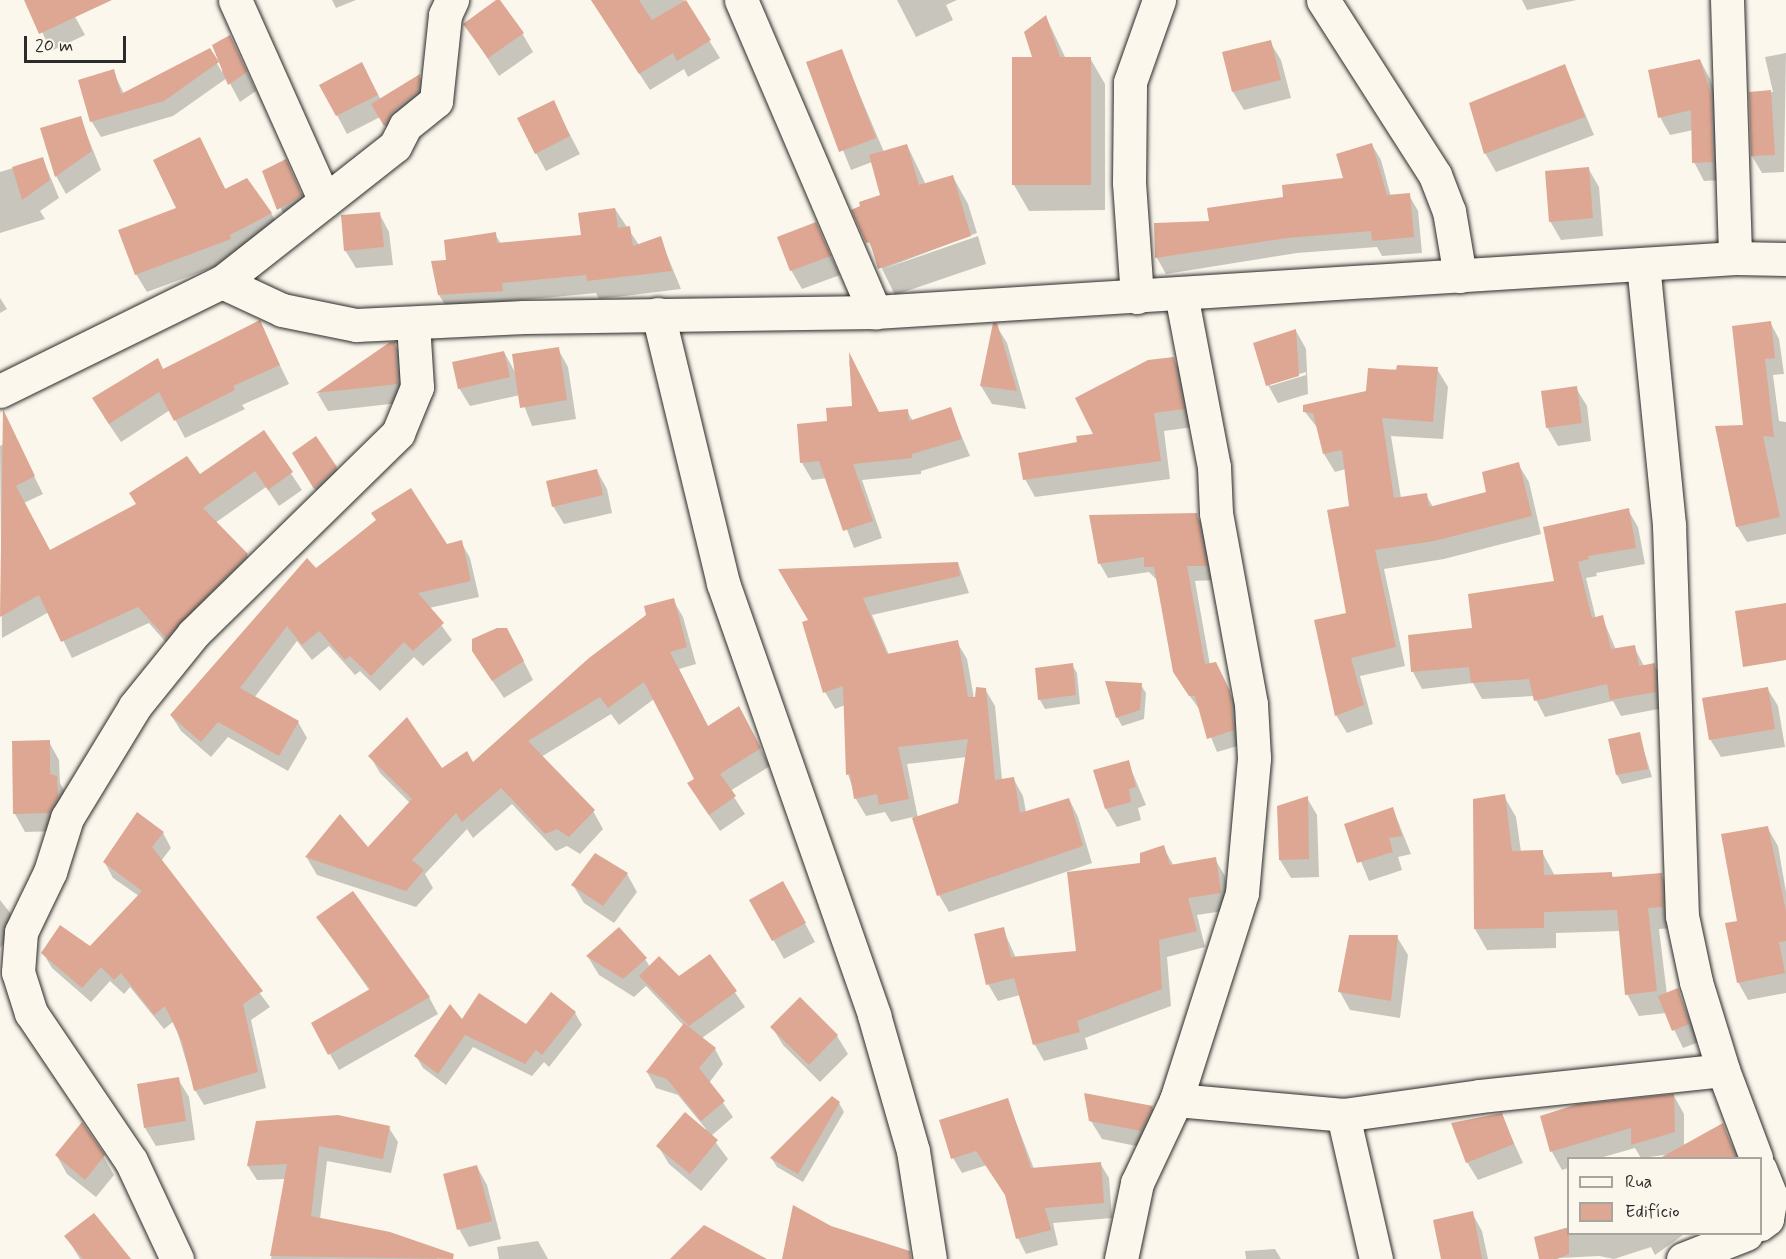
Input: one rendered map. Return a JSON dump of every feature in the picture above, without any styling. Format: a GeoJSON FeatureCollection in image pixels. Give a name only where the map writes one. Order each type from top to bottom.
{"type":"FeatureCollection","features":[{"type":"Feature","properties":{"kind":"street"},"geometry":{"type":"LineString","coordinates":[[235,0],[325,201]]}},
{"type":"Feature","properties":{"kind":"street"},"geometry":{"type":"LineString","coordinates":[[0,391],[222,282],[395,146],[405,126],[436,101],[445,15],[452,0]]}},
{"type":"Feature","properties":{"kind":"street"},"geometry":{"type":"LineString","coordinates":[[741,0],[875,312]]}},
{"type":"Feature","properties":{"kind":"street"},"geometry":{"type":"LineString","coordinates":[[1137,297],[1129,183],[1130,82],[1159,0]]}},
{"type":"Feature","properties":{"kind":"street"},"geometry":{"type":"LineString","coordinates":[[1323,0],[1435,175],[1449,211],[1460,276]]}},
{"type":"Feature","properties":{"kind":"street"},"geometry":{"type":"LineString","coordinates":[[1727,0],[1735,258]]}},
{"type":"Feature","properties":{"kind":"street"},"geometry":{"type":"LineString","coordinates":[[222,282],[282,310],[356,325],[658,314],[875,312],[1735,258],[1786,259]]}},
{"type":"Feature","properties":{"kind":"street"},"geometry":{"type":"LineString","coordinates":[[1643,264],[1669,525],[1682,916],[1696,982],[1723,1070],[1756,1157]]}},
{"type":"Feature","properties":{"kind":"street"},"geometry":{"type":"LineString","coordinates":[[1121,1259],[1137,1183],[1176,1100],[1242,893],[1254,758],[1251,704],[1216,513],[1214,467],[1181,294]]}},
{"type":"Feature","properties":{"kind":"street"},"geometry":{"type":"LineString","coordinates":[[658,314],[723,583],[874,1015],[913,1151],[930,1259]]}},
{"type":"Feature","properties":{"kind":"street"},"geometry":{"type":"LineString","coordinates":[[177,1259],[131,1161],[31,1013],[18,972],[21,932],[50,872],[67,818],[135,706],[193,634],[398,432],[417,387],[413,323]]}},
{"type":"Feature","properties":{"kind":"street"},"geometry":{"type":"LineString","coordinates":[[1176,1100],[1343,1115],[1480,1096],[1723,1070]]}},
{"type":"Feature","properties":{"kind":"street"},"geometry":{"type":"LineString","coordinates":[[1343,1115],[1376,1259]]}},
{"type":"Feature","properties":{"kind":"street"},"geometry":{"type":"LineString","coordinates":[[1762,1172],[1771,1196],[1767,1219],[1762,1223]]}},
{"type":"Feature","properties":{"kind":"street"},"geometry":{"type":"LineString","coordinates":[[1683,1259],[1741,1235]]}},
{"type":"Feature","properties":{"kind":"building"},"geometry":{"type":"Polygon","coordinates":[[[24,0],[112,0],[39,34],[24,0]]]}},
{"type":"Feature","properties":{"kind":"building"},"geometry":{"type":"Polygon","coordinates":[[[496,0],[500,0],[524,33],[488,58],[463,24],[496,0]]]}},
{"type":"Feature","properties":{"kind":"building"},"geometry":{"type":"Polygon","coordinates":[[[591,0],[639,0],[652,20],[686,0],[711,40],[677,61],[673,53],[639,74],[591,0]]]}},
{"type":"Feature","properties":{"kind":"building"},"geometry":{"type":"Polygon","coordinates":[[[1046,15],[1060,57],[1091,57],[1091,185],[1012,185],[1012,57],[1032,57],[1024,32],[1046,15]]]}},
{"type":"Feature","properties":{"kind":"building"},"geometry":{"type":"Polygon","coordinates":[[[230,35],[247,72],[228,85],[212,45],[230,35]]]}},
{"type":"Feature","properties":{"kind":"building"},"geometry":{"type":"Polygon","coordinates":[[[1271,40],[1281,80],[1232,92],[1222,52],[1271,40]]]}},
{"type":"Feature","properties":{"kind":"building"},"geometry":{"type":"Polygon","coordinates":[[[210,48],[219,62],[164,101],[90,122],[78,80],[114,69],[121,94],[210,48]]]}},
{"type":"Feature","properties":{"kind":"building"},"geometry":{"type":"Polygon","coordinates":[[[842,49],[876,138],[839,152],[806,62],[842,49]]]}},
{"type":"Feature","properties":{"kind":"building"},"geometry":{"type":"Polygon","coordinates":[[[1700,59],[1711,94],[1713,162],[1692,163],[1691,110],[1658,118],[1648,70],[1700,59]]]}},
{"type":"Feature","properties":{"kind":"building"},"geometry":{"type":"Polygon","coordinates":[[[362,62],[378,95],[336,116],[319,85],[362,62]]]}},
{"type":"Feature","properties":{"kind":"building"},"geometry":{"type":"Polygon","coordinates":[[[1565,64],[1585,117],[1484,154],[1469,103],[1565,64]]]}},
{"type":"Feature","properties":{"kind":"building"},"geometry":{"type":"Polygon","coordinates":[[[420,74],[418,91],[393,111],[384,126],[371,104],[420,74]]]}},
{"type":"Feature","properties":{"kind":"building"},"geometry":{"type":"Polygon","coordinates":[[[1771,90],[1775,155],[1751,156],[1749,92],[1771,90]]]}},
{"type":"Feature","properties":{"kind":"building"},"geometry":{"type":"Polygon","coordinates":[[[554,100],[570,136],[535,154],[517,118],[554,100]]]}},
{"type":"Feature","properties":{"kind":"building"},"geometry":{"type":"Polygon","coordinates":[[[81,116],[92,151],[55,177],[40,128],[81,116]]]}},
{"type":"Feature","properties":{"kind":"building"},"geometry":{"type":"Polygon","coordinates":[[[200,137],[225,189],[247,178],[272,213],[230,235],[231,239],[135,275],[118,230],[176,208],[153,160],[200,137]]]}},
{"type":"Feature","properties":{"kind":"building"},"geometry":{"type":"Polygon","coordinates":[[[1372,143],[1387,195],[1410,193],[1414,237],[1372,241],[1371,231],[1287,238],[1155,258],[1154,223],[1209,221],[1207,208],[1283,197],[1282,185],[1343,178],[1336,154],[1372,143]]]}},
{"type":"Feature","properties":{"kind":"building"},"geometry":{"type":"Polygon","coordinates":[[[907,144],[919,185],[953,175],[971,236],[878,269],[870,242],[866,243],[851,210],[860,206],[859,202],[880,195],[869,155],[907,144]]]}},
{"type":"Feature","properties":{"kind":"building"},"geometry":{"type":"Polygon","coordinates":[[[43,157],[50,180],[22,200],[12,167],[43,157]]]}},
{"type":"Feature","properties":{"kind":"building"},"geometry":{"type":"Polygon","coordinates":[[[286,159],[302,195],[277,210],[262,171],[286,159]]]}},
{"type":"Feature","properties":{"kind":"building"},"geometry":{"type":"Polygon","coordinates":[[[1589,167],[1593,218],[1549,222],[1545,171],[1589,167]]]}},
{"type":"Feature","properties":{"kind":"building"},"geometry":{"type":"Polygon","coordinates":[[[615,208],[618,228],[630,226],[633,246],[661,236],[672,271],[587,281],[586,275],[502,283],[503,291],[438,295],[431,261],[446,260],[444,240],[496,232],[497,243],[581,235],[578,213],[615,208]]]}},
{"type":"Feature","properties":{"kind":"building"},"geometry":{"type":"Polygon","coordinates":[[[380,212],[384,247],[344,251],[341,215],[380,212]]]}},
{"type":"Feature","properties":{"kind":"building"},"geometry":{"type":"Polygon","coordinates":[[[816,222],[831,256],[790,271],[777,237],[816,222]]]}},
{"type":"Feature","properties":{"kind":"building"},"geometry":{"type":"Polygon","coordinates":[[[260,320],[280,365],[233,386],[235,390],[174,421],[159,392],[109,424],[92,398],[158,358],[163,369],[260,320]]]}},
{"type":"Feature","properties":{"kind":"building"},"geometry":{"type":"Polygon","coordinates":[[[1771,321],[1775,358],[1765,359],[1774,437],[1763,436],[1780,517],[1736,527],[1715,426],[1743,425],[1732,326],[1771,321]]]}},
{"type":"Feature","properties":{"kind":"building"},"geometry":{"type":"Polygon","coordinates":[[[993,323],[997,323],[1017,391],[980,386],[993,323]]]}},
{"type":"Feature","properties":{"kind":"building"},"geometry":{"type":"Polygon","coordinates":[[[1296,329],[1299,376],[1266,386],[1253,343],[1296,329]]]}},
{"type":"Feature","properties":{"kind":"building"},"geometry":{"type":"Polygon","coordinates":[[[390,342],[395,342],[398,384],[316,393],[390,342]]]}},
{"type":"Feature","properties":{"kind":"building"},"geometry":{"type":"Polygon","coordinates":[[[559,347],[567,400],[520,408],[512,354],[559,347]]]}},
{"type":"Feature","properties":{"kind":"building"},"geometry":{"type":"Polygon","coordinates":[[[504,351],[510,377],[458,389],[452,362],[504,351]]]}},
{"type":"Feature","properties":{"kind":"building"},"geometry":{"type":"Polygon","coordinates":[[[849,352],[879,412],[908,409],[909,421],[951,407],[962,439],[912,454],[912,458],[853,464],[873,521],[843,531],[819,461],[800,463],[797,424],[827,421],[826,408],[852,406],[849,352]]]}},
{"type":"Feature","properties":{"kind":"building"},"geometry":{"type":"Polygon","coordinates":[[[1174,357],[1184,409],[1154,413],[1161,461],[1023,480],[1018,453],[1077,442],[1076,436],[1093,434],[1075,398],[1148,360],[1174,357]]]}},
{"type":"Feature","properties":{"kind":"building"},"geometry":{"type":"Polygon","coordinates":[[[1397,365],[1438,367],[1433,422],[1382,418],[1394,498],[1427,493],[1429,507],[1486,492],[1482,472],[1519,462],[1532,516],[1434,541],[1375,550],[1396,647],[1351,658],[1364,705],[1335,716],[1314,620],[1346,613],[1327,510],[1349,506],[1342,450],[1323,454],[1313,413],[1303,412],[1303,405],[1366,391],[1368,368],[1396,370],[1397,365]]]}},
{"type":"Feature","properties":{"kind":"building"},"geometry":{"type":"Polygon","coordinates":[[[1577,386],[1582,423],[1546,428],[1541,391],[1577,386]]]}},
{"type":"Feature","properties":{"kind":"building"},"geometry":{"type":"Polygon","coordinates":[[[3,409],[35,476],[16,486],[50,550],[136,504],[129,493],[187,456],[200,474],[264,430],[293,472],[268,490],[255,471],[203,508],[248,554],[166,638],[138,607],[61,642],[39,595],[0,617],[3,409]]]}},
{"type":"Feature","properties":{"kind":"building"},"geometry":{"type":"Polygon","coordinates":[[[316,436],[337,467],[314,489],[292,453],[316,436]]]}},
{"type":"Feature","properties":{"kind":"building"},"geometry":{"type":"Polygon","coordinates":[[[597,469],[603,495],[552,507],[546,481],[597,469]]]}},
{"type":"Feature","properties":{"kind":"building"},"geometry":{"type":"Polygon","coordinates":[[[411,488],[447,544],[462,540],[471,581],[418,593],[444,623],[413,651],[404,642],[371,676],[350,656],[345,660],[319,631],[302,645],[287,626],[240,688],[299,721],[279,756],[218,722],[201,742],[170,715],[307,558],[316,568],[376,520],[371,513],[411,488]]]}},
{"type":"Feature","properties":{"kind":"building"},"geometry":{"type":"Polygon","coordinates":[[[1629,508],[1636,548],[1588,556],[1589,559],[1578,562],[1592,618],[1603,615],[1611,649],[1635,645],[1639,666],[1655,663],[1656,692],[1610,700],[1607,684],[1534,701],[1529,679],[1471,683],[1469,667],[1411,672],[1408,635],[1472,628],[1468,594],[1554,581],[1543,527],[1629,508]]]}},
{"type":"Feature","properties":{"kind":"building"},"geometry":{"type":"Polygon","coordinates":[[[1197,513],[1207,566],[1187,566],[1205,664],[1216,662],[1230,691],[1234,730],[1207,739],[1195,696],[1189,696],[1173,672],[1154,567],[1144,567],[1144,557],[1098,564],[1089,515],[1197,513]]]}},
{"type":"Feature","properties":{"kind":"building"},"geometry":{"type":"Polygon","coordinates":[[[958,562],[960,576],[863,598],[887,654],[958,640],[968,697],[975,697],[976,687],[986,688],[995,780],[1014,777],[1020,813],[1069,798],[1083,846],[937,896],[912,818],[958,803],[968,739],[898,747],[909,799],[879,805],[877,794],[854,799],[850,774],[846,775],[843,686],[823,693],[802,622],[808,620],[778,569],[958,562]]]}},
{"type":"Feature","properties":{"kind":"building"},"geometry":{"type":"Polygon","coordinates":[[[674,598],[687,647],[670,652],[708,726],[739,706],[761,748],[720,774],[736,796],[709,815],[687,783],[694,779],[644,682],[608,708],[600,697],[528,741],[595,810],[569,837],[557,829],[545,834],[501,788],[462,822],[456,813],[412,860],[424,870],[406,891],[305,857],[340,814],[368,847],[412,799],[368,756],[407,717],[442,768],[467,751],[473,762],[589,658],[646,615],[644,606],[674,598]]]}},
{"type":"Feature","properties":{"kind":"building"},"geometry":{"type":"Polygon","coordinates":[[[1786,603],[1786,660],[1743,667],[1735,611],[1786,603]]]}},
{"type":"Feature","properties":{"kind":"building"},"geometry":{"type":"Polygon","coordinates":[[[497,628],[507,628],[524,661],[492,681],[472,651],[472,639],[497,628]]]}},
{"type":"Feature","properties":{"kind":"building"},"geometry":{"type":"Polygon","coordinates":[[[1073,663],[1076,695],[1038,700],[1035,668],[1073,663]]]}},
{"type":"Feature","properties":{"kind":"building"},"geometry":{"type":"Polygon","coordinates":[[[1105,681],[1142,683],[1140,710],[1116,718],[1105,681]]]}},
{"type":"Feature","properties":{"kind":"building"},"geometry":{"type":"Polygon","coordinates":[[[1768,687],[1775,729],[1709,740],[1702,698],[1768,687]]]}},
{"type":"Feature","properties":{"kind":"building"},"geometry":{"type":"Polygon","coordinates":[[[1640,732],[1648,769],[1616,775],[1608,739],[1640,732]]]}},
{"type":"Feature","properties":{"kind":"building"},"geometry":{"type":"Polygon","coordinates":[[[50,740],[50,774],[57,776],[58,797],[49,813],[13,814],[12,741],[50,740]]]}},
{"type":"Feature","properties":{"kind":"building"},"geometry":{"type":"Polygon","coordinates":[[[1129,760],[1136,787],[1129,789],[1131,802],[1105,809],[1093,770],[1129,760]]]}},
{"type":"Feature","properties":{"kind":"building"},"geometry":{"type":"Polygon","coordinates":[[[1505,794],[1512,851],[1543,850],[1544,875],[1612,872],[1612,877],[1662,873],[1663,907],[1648,908],[1657,991],[1625,995],[1617,910],[1544,912],[1544,928],[1474,929],[1473,799],[1505,794]]]}},
{"type":"Feature","properties":{"kind":"building"},"geometry":{"type":"Polygon","coordinates":[[[1308,796],[1309,859],[1279,860],[1277,806],[1308,796]]]}},
{"type":"Feature","properties":{"kind":"building"},"geometry":{"type":"Polygon","coordinates":[[[1393,807],[1402,836],[1389,838],[1393,852],[1357,863],[1344,824],[1393,807]]]}},
{"type":"Feature","properties":{"kind":"building"},"geometry":{"type":"Polygon","coordinates":[[[137,812],[164,832],[152,847],[263,991],[243,1004],[258,1072],[194,1091],[182,1042],[165,1006],[154,1015],[121,973],[114,980],[101,967],[82,988],[41,953],[60,925],[90,946],[142,891],[103,862],[137,812]]]}},
{"type":"Feature","properties":{"kind":"building"},"geometry":{"type":"Polygon","coordinates":[[[1768,826],[1786,911],[1786,941],[1779,942],[1785,973],[1737,983],[1725,923],[1737,921],[1721,834],[1768,826]]]}},
{"type":"Feature","properties":{"kind":"building"},"geometry":{"type":"Polygon","coordinates":[[[1164,845],[1170,865],[1216,857],[1221,893],[1188,898],[1197,931],[1159,940],[1162,989],[1077,1021],[1080,1032],[1033,1045],[1014,978],[986,985],[974,934],[1004,927],[1011,957],[1076,951],[1067,872],[1140,863],[1140,853],[1164,845]]]}},
{"type":"Feature","properties":{"kind":"building"},"geometry":{"type":"Polygon","coordinates":[[[595,853],[628,873],[603,906],[571,885],[595,853]]]}},
{"type":"Feature","properties":{"kind":"building"},"geometry":{"type":"Polygon","coordinates":[[[783,881],[806,923],[772,941],[749,900],[783,881]]]}},
{"type":"Feature","properties":{"kind":"building"},"geometry":{"type":"Polygon","coordinates":[[[353,891],[430,997],[328,1055],[311,1023],[370,989],[316,917],[353,891]]]}},
{"type":"Feature","properties":{"kind":"building"},"geometry":{"type":"Polygon","coordinates":[[[619,927],[647,958],[623,979],[586,956],[619,927]]]}},
{"type":"Feature","properties":{"kind":"building"},"geometry":{"type":"Polygon","coordinates":[[[1349,935],[1398,935],[1391,1001],[1338,992],[1349,935]]]}},
{"type":"Feature","properties":{"kind":"building"},"geometry":{"type":"Polygon","coordinates":[[[710,954],[737,991],[689,1026],[639,976],[659,956],[679,976],[710,954]]]}},
{"type":"Feature","properties":{"kind":"building"},"geometry":{"type":"Polygon","coordinates":[[[1678,988],[1689,1024],[1672,1031],[1658,996],[1678,988]]]}},
{"type":"Feature","properties":{"kind":"building"},"geometry":{"type":"Polygon","coordinates":[[[551,992],[576,1012],[542,1055],[536,1050],[525,1064],[465,1035],[438,1074],[414,1056],[450,1004],[462,1019],[479,993],[526,1024],[551,992]]]}},
{"type":"Feature","properties":{"kind":"building"},"geometry":{"type":"Polygon","coordinates":[[[800,997],[838,1035],[809,1065],[770,1027],[800,997]]]}},
{"type":"Feature","properties":{"kind":"building"},"geometry":{"type":"Polygon","coordinates":[[[684,1023],[716,1048],[699,1068],[725,1101],[701,1121],[667,1079],[646,1072],[684,1023]]]}},
{"type":"Feature","properties":{"kind":"building"},"geometry":{"type":"Polygon","coordinates":[[[179,1077],[186,1121],[144,1128],[137,1084],[179,1077]]]}},
{"type":"Feature","properties":{"kind":"building"},"geometry":{"type":"Polygon","coordinates":[[[1084,1093],[1153,1106],[1141,1131],[1089,1121],[1084,1093]]]}},
{"type":"Feature","properties":{"kind":"building"},"geometry":{"type":"Polygon","coordinates":[[[1674,1094],[1675,1132],[1631,1145],[1631,1128],[1550,1152],[1540,1116],[1578,1104],[1674,1094]]]}},
{"type":"Feature","properties":{"kind":"building"},"geometry":{"type":"Polygon","coordinates":[[[832,1096],[840,1102],[798,1174],[770,1158],[832,1096]]]}},
{"type":"Feature","properties":{"kind":"building"},"geometry":{"type":"Polygon","coordinates":[[[1008,1098],[1031,1168],[1101,1162],[1104,1203],[1045,1208],[1051,1230],[1016,1239],[1005,1195],[976,1151],[951,1159],[939,1120],[1008,1098]]]}},
{"type":"Feature","properties":{"kind":"building"},"geometry":{"type":"Polygon","coordinates":[[[685,1112],[718,1140],[690,1174],[656,1146],[685,1112]]]}},
{"type":"Feature","properties":{"kind":"building"},"geometry":{"type":"Polygon","coordinates":[[[1502,1113],[1514,1144],[1466,1163],[1451,1123],[1502,1113]]]}},
{"type":"Feature","properties":{"kind":"building"},"geometry":{"type":"Polygon","coordinates":[[[338,1115],[390,1126],[383,1159],[319,1146],[311,1216],[390,1232],[454,1254],[453,1259],[270,1256],[287,1164],[247,1166],[256,1121],[338,1115]]]}},
{"type":"Feature","properties":{"kind":"building"},"geometry":{"type":"Polygon","coordinates":[[[82,1122],[105,1155],[85,1180],[55,1155],[82,1122]]]}},
{"type":"Feature","properties":{"kind":"building"},"geometry":{"type":"Polygon","coordinates":[[[1723,1123],[1736,1157],[1662,1157],[1723,1123]]]}},
{"type":"Feature","properties":{"kind":"building"},"geometry":{"type":"Polygon","coordinates":[[[477,1165],[492,1221],[457,1230],[443,1174],[477,1165]]]}},
{"type":"Feature","properties":{"kind":"building"},"geometry":{"type":"Polygon","coordinates":[[[793,1205],[831,1226],[910,1251],[911,1259],[782,1259],[793,1205]]]}},
{"type":"Feature","properties":{"kind":"building"},"geometry":{"type":"Polygon","coordinates":[[[1473,1211],[1482,1259],[1441,1259],[1433,1220],[1473,1211]]]}},
{"type":"Feature","properties":{"kind":"building"},"geometry":{"type":"Polygon","coordinates":[[[94,1213],[131,1259],[83,1259],[64,1236],[94,1213]]]}},
{"type":"Feature","properties":{"kind":"building"},"geometry":{"type":"Polygon","coordinates":[[[704,1225],[767,1259],[670,1259],[704,1225]]]}},
{"type":"Feature","properties":{"kind":"building"},"geometry":{"type":"Polygon","coordinates":[[[1567,1228],[1569,1254],[1557,1259],[1539,1259],[1534,1237],[1567,1228]]]}}]}
